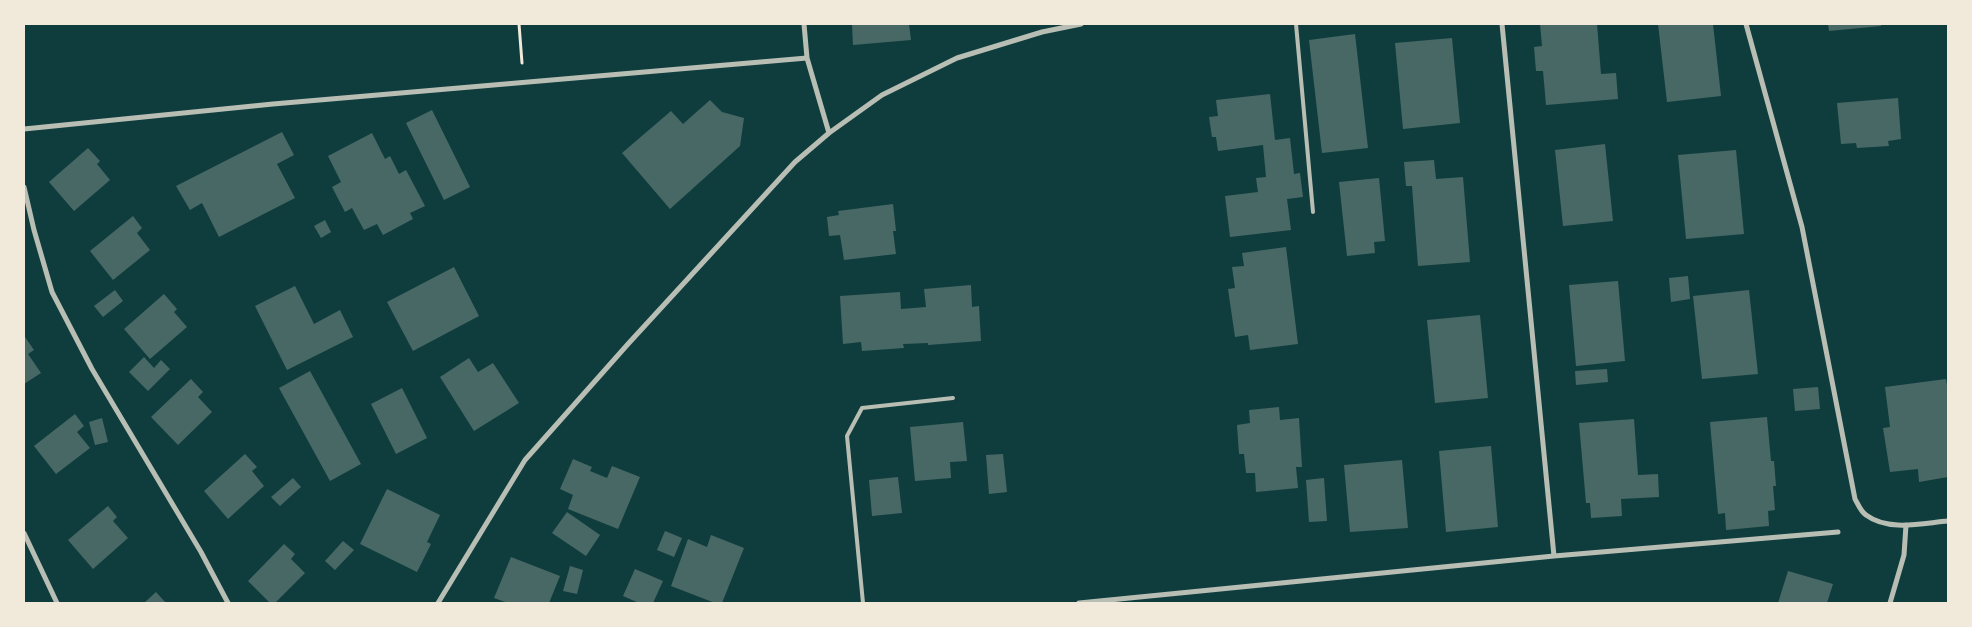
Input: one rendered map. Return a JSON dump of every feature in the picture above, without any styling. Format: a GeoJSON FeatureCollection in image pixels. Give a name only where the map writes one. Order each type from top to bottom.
{"type":"FeatureCollection","features":[{"type":"Feature","properties":{"kind":"street"},"geometry":{"type":"LineString","coordinates":[[804,24],[807,58],[829,133]]}},
{"type":"Feature","properties":{"kind":"street"},"geometry":{"type":"LineString","coordinates":[[438,603],[525,460],[628,344],[788,170],[829,133],[882,95],[957,58],[1042,32],[1081,24]]}},
{"type":"Feature","properties":{"kind":"street"},"geometry":{"type":"LineString","coordinates":[[1502,24],[1554,556]]}},
{"type":"Feature","properties":{"kind":"street"},"geometry":{"type":"LineString","coordinates":[[1746,24],[1802,227],[1855,499],[1865,515],[1881,523],[1906,525],[1948,521]]}},
{"type":"Feature","properties":{"kind":"street"},"geometry":{"type":"LineString","coordinates":[[24,129],[273,104],[807,58]]}},
{"type":"Feature","properties":{"kind":"street"},"geometry":{"type":"LineString","coordinates":[[24,187],[52,292],[92,368],[201,552],[228,603]]}},
{"type":"Feature","properties":{"kind":"street"},"geometry":{"type":"LineString","coordinates":[[1890,603],[1904,555],[1906,525]]}},
{"type":"Feature","properties":{"kind":"street"},"geometry":{"type":"LineString","coordinates":[[1078,603],[1554,556],[1838,532]]}},
{"type":"Feature","properties":{"kind":"street"},"geometry":{"type":"LineString","coordinates":[[24,533],[57,603]]}},
{"type":"Feature","properties":{"kind":"lane"},"geometry":{"type":"LineString","coordinates":[[1296,24],[1313,212]]}},
{"type":"Feature","properties":{"kind":"lane"},"geometry":{"type":"LineString","coordinates":[[863,603],[847,436],[862,408],[953,398]]}},
{"type":"Feature","properties":{"kind":"path"},"geometry":{"type":"LineString","coordinates":[[519,24],[523,82]]}},
{"type":"Feature","properties":{"kind":"building"},"geometry":{"type":"Polygon","coordinates":[[[852,24],[909,24],[911,40],[853,45],[852,24]]]}},
{"type":"Feature","properties":{"kind":"building"},"geometry":{"type":"Polygon","coordinates":[[[1540,24],[1597,24],[1601,74],[1616,73],[1618,99],[1546,105],[1543,71],[1536,71],[1534,47],[1542,46],[1540,24]]]}},
{"type":"Feature","properties":{"kind":"building"},"geometry":{"type":"Polygon","coordinates":[[[1658,24],[1713,24],[1721,96],[1667,102],[1658,24]]]}},
{"type":"Feature","properties":{"kind":"building"},"geometry":{"type":"Polygon","coordinates":[[[1828,24],[1881,24],[1881,26],[1829,31],[1828,24]]]}},
{"type":"Feature","properties":{"kind":"building"},"geometry":{"type":"Polygon","coordinates":[[[1355,34],[1368,148],[1322,153],[1309,40],[1355,34]]]}},
{"type":"Feature","properties":{"kind":"building"},"geometry":{"type":"Polygon","coordinates":[[[1452,38],[1460,123],[1403,129],[1395,43],[1452,38]]]}},
{"type":"Feature","properties":{"kind":"building"},"geometry":{"type":"Polygon","coordinates":[[[1270,94],[1275,140],[1290,138],[1294,174],[1300,173],[1303,197],[1287,199],[1291,230],[1230,237],[1225,196],[1258,192],[1256,178],[1266,177],[1263,145],[1218,151],[1216,137],[1212,137],[1209,117],[1218,116],[1216,100],[1270,94]]]}},
{"type":"Feature","properties":{"kind":"building"},"geometry":{"type":"Polygon","coordinates":[[[1898,98],[1901,139],[1888,141],[1889,146],[1857,148],[1856,143],[1841,144],[1837,103],[1898,98]]]}},
{"type":"Feature","properties":{"kind":"building"},"geometry":{"type":"Polygon","coordinates":[[[710,100],[722,112],[744,118],[740,146],[670,209],[622,153],[671,111],[683,124],[710,100]]]}},
{"type":"Feature","properties":{"kind":"building"},"geometry":{"type":"Polygon","coordinates":[[[432,110],[470,187],[444,200],[406,123],[432,110]]]}},
{"type":"Feature","properties":{"kind":"building"},"geometry":{"type":"Polygon","coordinates":[[[282,132],[294,155],[277,164],[295,198],[219,237],[202,203],[190,210],[176,186],[282,132]]]}},
{"type":"Feature","properties":{"kind":"building"},"geometry":{"type":"Polygon","coordinates":[[[372,133],[385,159],[390,156],[399,174],[406,170],[425,206],[410,213],[413,219],[383,235],[377,224],[364,230],[352,208],[345,212],[332,187],[341,182],[328,156],[372,133]]]}},
{"type":"Feature","properties":{"kind":"building"},"geometry":{"type":"Polygon","coordinates":[[[1605,144],[1613,221],[1563,226],[1555,150],[1605,144]]]}},
{"type":"Feature","properties":{"kind":"building"},"geometry":{"type":"Polygon","coordinates":[[[88,148],[100,161],[97,164],[110,180],[74,211],[49,182],[88,148]]]}},
{"type":"Feature","properties":{"kind":"building"},"geometry":{"type":"Polygon","coordinates":[[[1736,150],[1744,234],[1686,239],[1678,155],[1736,150]]]}},
{"type":"Feature","properties":{"kind":"building"},"geometry":{"type":"Polygon","coordinates":[[[1434,160],[1436,179],[1463,177],[1470,262],[1418,266],[1412,186],[1406,186],[1404,162],[1434,160]]]}},
{"type":"Feature","properties":{"kind":"building"},"geometry":{"type":"Polygon","coordinates":[[[1379,178],[1385,241],[1374,242],[1375,253],[1347,256],[1339,182],[1379,178]]]}},
{"type":"Feature","properties":{"kind":"building"},"geometry":{"type":"Polygon","coordinates":[[[893,204],[896,231],[893,231],[896,254],[844,260],[840,235],[829,236],[827,217],[839,215],[838,211],[893,204]]]}},
{"type":"Feature","properties":{"kind":"building"},"geometry":{"type":"Polygon","coordinates":[[[133,216],[142,228],[137,233],[150,250],[113,280],[90,251],[133,216]]]}},
{"type":"Feature","properties":{"kind":"building"},"geometry":{"type":"Polygon","coordinates":[[[325,220],[331,232],[321,238],[314,226],[325,220]]]}},
{"type":"Feature","properties":{"kind":"building"},"geometry":{"type":"Polygon","coordinates":[[[1286,247],[1298,344],[1250,350],[1248,335],[1235,337],[1228,289],[1235,288],[1232,267],[1244,266],[1242,253],[1286,247]]]}},
{"type":"Feature","properties":{"kind":"building"},"geometry":{"type":"Polygon","coordinates":[[[454,267],[479,316],[413,351],[387,302],[454,267]]]}},
{"type":"Feature","properties":{"kind":"building"},"geometry":{"type":"Polygon","coordinates":[[[1688,276],[1690,299],[1671,302],[1669,278],[1688,276]]]}},
{"type":"Feature","properties":{"kind":"building"},"geometry":{"type":"Polygon","coordinates":[[[1618,281],[1625,361],[1576,366],[1569,285],[1618,281]]]}},
{"type":"Feature","properties":{"kind":"building"},"geometry":{"type":"Polygon","coordinates":[[[971,285],[972,307],[979,306],[981,341],[928,345],[928,343],[903,344],[904,348],[862,351],[861,342],[843,344],[840,296],[900,292],[901,309],[926,307],[924,289],[971,285]]]}},
{"type":"Feature","properties":{"kind":"building"},"geometry":{"type":"Polygon","coordinates":[[[295,286],[314,324],[340,310],[353,337],[287,370],[255,306],[295,286]]]}},
{"type":"Feature","properties":{"kind":"building"},"geometry":{"type":"Polygon","coordinates":[[[115,290],[123,301],[103,317],[94,306],[115,290]]]}},
{"type":"Feature","properties":{"kind":"building"},"geometry":{"type":"Polygon","coordinates":[[[1749,290],[1758,374],[1702,379],[1693,296],[1749,290]]]}},
{"type":"Feature","properties":{"kind":"building"},"geometry":{"type":"Polygon","coordinates":[[[164,294],[177,309],[174,312],[187,327],[150,359],[124,329],[164,294]]]}},
{"type":"Feature","properties":{"kind":"building"},"geometry":{"type":"Polygon","coordinates":[[[1480,315],[1488,398],[1435,403],[1427,320],[1480,315]]]}},
{"type":"Feature","properties":{"kind":"building"},"geometry":{"type":"Polygon","coordinates":[[[25,337],[34,350],[28,354],[41,373],[24,384],[25,337]]]}},
{"type":"Feature","properties":{"kind":"building"},"geometry":{"type":"Polygon","coordinates":[[[144,357],[154,368],[161,360],[170,369],[148,391],[129,372],[144,357]]]}},
{"type":"Feature","properties":{"kind":"building"},"geometry":{"type":"Polygon","coordinates":[[[469,358],[478,372],[493,363],[519,403],[474,431],[440,377],[469,358]]]}},
{"type":"Feature","properties":{"kind":"building"},"geometry":{"type":"Polygon","coordinates":[[[1607,369],[1608,382],[1576,385],[1575,371],[1607,369]]]}},
{"type":"Feature","properties":{"kind":"building"},"geometry":{"type":"Polygon","coordinates":[[[310,371],[361,464],[330,481],[279,388],[310,371]]]}},
{"type":"Feature","properties":{"kind":"building"},"geometry":{"type":"Polygon","coordinates":[[[191,379],[203,392],[198,397],[212,412],[178,445],[151,417],[191,379]]]}},
{"type":"Feature","properties":{"kind":"building"},"geometry":{"type":"Polygon","coordinates":[[[1946,379],[1948,392],[1948,477],[1919,482],[1918,469],[1890,472],[1883,428],[1890,427],[1885,387],[1946,379]]]}},
{"type":"Feature","properties":{"kind":"building"},"geometry":{"type":"Polygon","coordinates":[[[1818,387],[1820,409],[1795,411],[1793,389],[1818,387]]]}},
{"type":"Feature","properties":{"kind":"building"},"geometry":{"type":"Polygon","coordinates":[[[402,388],[427,438],[396,454],[371,404],[402,388]]]}},
{"type":"Feature","properties":{"kind":"building"},"geometry":{"type":"Polygon","coordinates":[[[1279,407],[1280,420],[1299,418],[1302,467],[1296,467],[1298,488],[1256,492],[1255,473],[1246,473],[1244,454],[1239,454],[1237,425],[1250,423],[1249,410],[1279,407]]]}},
{"type":"Feature","properties":{"kind":"building"},"geometry":{"type":"Polygon","coordinates":[[[75,414],[84,426],[77,432],[90,448],[56,474],[34,446],[75,414]]]}},
{"type":"Feature","properties":{"kind":"building"},"geometry":{"type":"Polygon","coordinates":[[[1767,417],[1771,461],[1774,461],[1776,486],[1773,486],[1775,510],[1768,511],[1769,526],[1726,530],[1725,513],[1718,514],[1710,422],[1767,417]]]}},
{"type":"Feature","properties":{"kind":"building"},"geometry":{"type":"Polygon","coordinates":[[[102,418],[108,442],[95,445],[89,422],[102,418]]]}},
{"type":"Feature","properties":{"kind":"building"},"geometry":{"type":"Polygon","coordinates":[[[1634,419],[1638,475],[1658,474],[1659,497],[1621,499],[1622,516],[1591,518],[1590,503],[1586,503],[1579,423],[1634,419]]]}},
{"type":"Feature","properties":{"kind":"building"},"geometry":{"type":"Polygon","coordinates":[[[963,422],[967,461],[950,462],[951,478],[915,481],[910,427],[963,422]]]}},
{"type":"Feature","properties":{"kind":"building"},"geometry":{"type":"Polygon","coordinates":[[[1491,446],[1498,527],[1446,532],[1439,451],[1491,446]]]}},
{"type":"Feature","properties":{"kind":"building"},"geometry":{"type":"Polygon","coordinates":[[[245,454],[257,467],[252,471],[264,486],[228,519],[204,491],[245,454]]]}},
{"type":"Feature","properties":{"kind":"building"},"geometry":{"type":"Polygon","coordinates":[[[1003,454],[1007,492],[989,494],[986,455],[1003,454]]]}},
{"type":"Feature","properties":{"kind":"building"},"geometry":{"type":"Polygon","coordinates":[[[573,459],[592,467],[590,471],[607,478],[612,466],[640,477],[618,529],[568,509],[573,495],[560,489],[573,459]]]}},
{"type":"Feature","properties":{"kind":"building"},"geometry":{"type":"Polygon","coordinates":[[[1402,460],[1408,528],[1350,532],[1344,465],[1402,460]]]}},
{"type":"Feature","properties":{"kind":"building"},"geometry":{"type":"Polygon","coordinates":[[[898,477],[902,513],[872,516],[869,480],[898,477]]]}},
{"type":"Feature","properties":{"kind":"building"},"geometry":{"type":"Polygon","coordinates":[[[293,478],[301,487],[280,506],[271,497],[293,478]]]}},
{"type":"Feature","properties":{"kind":"building"},"geometry":{"type":"Polygon","coordinates":[[[1324,478],[1327,521],[1309,522],[1306,480],[1324,478]]]}},
{"type":"Feature","properties":{"kind":"building"},"geometry":{"type":"Polygon","coordinates":[[[387,489],[440,515],[427,542],[431,544],[417,572],[360,544],[387,489]]]}},
{"type":"Feature","properties":{"kind":"building"},"geometry":{"type":"Polygon","coordinates":[[[108,506],[117,517],[113,521],[128,538],[93,569],[68,540],[108,506]]]}},
{"type":"Feature","properties":{"kind":"building"},"geometry":{"type":"Polygon","coordinates":[[[567,512],[600,535],[586,556],[552,533],[567,512]]]}},
{"type":"Feature","properties":{"kind":"building"},"geometry":{"type":"Polygon","coordinates":[[[665,531],[682,538],[674,557],[657,550],[665,531]]]}},
{"type":"Feature","properties":{"kind":"building"},"geometry":{"type":"Polygon","coordinates":[[[711,535],[744,548],[722,603],[715,603],[671,586],[688,539],[707,547],[711,535]]]}},
{"type":"Feature","properties":{"kind":"building"},"geometry":{"type":"Polygon","coordinates":[[[343,541],[354,550],[335,570],[325,561],[343,541]]]}},
{"type":"Feature","properties":{"kind":"building"},"geometry":{"type":"Polygon","coordinates":[[[284,544],[295,554],[291,559],[305,573],[275,603],[270,603],[248,581],[284,544]]]}},
{"type":"Feature","properties":{"kind":"building"},"geometry":{"type":"Polygon","coordinates":[[[511,557],[560,576],[549,603],[508,603],[494,598],[511,557]]]}},
{"type":"Feature","properties":{"kind":"building"},"geometry":{"type":"Polygon","coordinates":[[[570,566],[583,570],[577,594],[563,591],[570,566]]]}},
{"type":"Feature","properties":{"kind":"building"},"geometry":{"type":"Polygon","coordinates":[[[635,569],[663,581],[653,603],[639,603],[623,596],[635,569]]]}},
{"type":"Feature","properties":{"kind":"building"},"geometry":{"type":"Polygon","coordinates":[[[1788,571],[1833,584],[1827,603],[1778,603],[1788,571]]]}},
{"type":"Feature","properties":{"kind":"building"},"geometry":{"type":"Polygon","coordinates":[[[156,592],[166,603],[144,603],[156,592]]]}}]}
